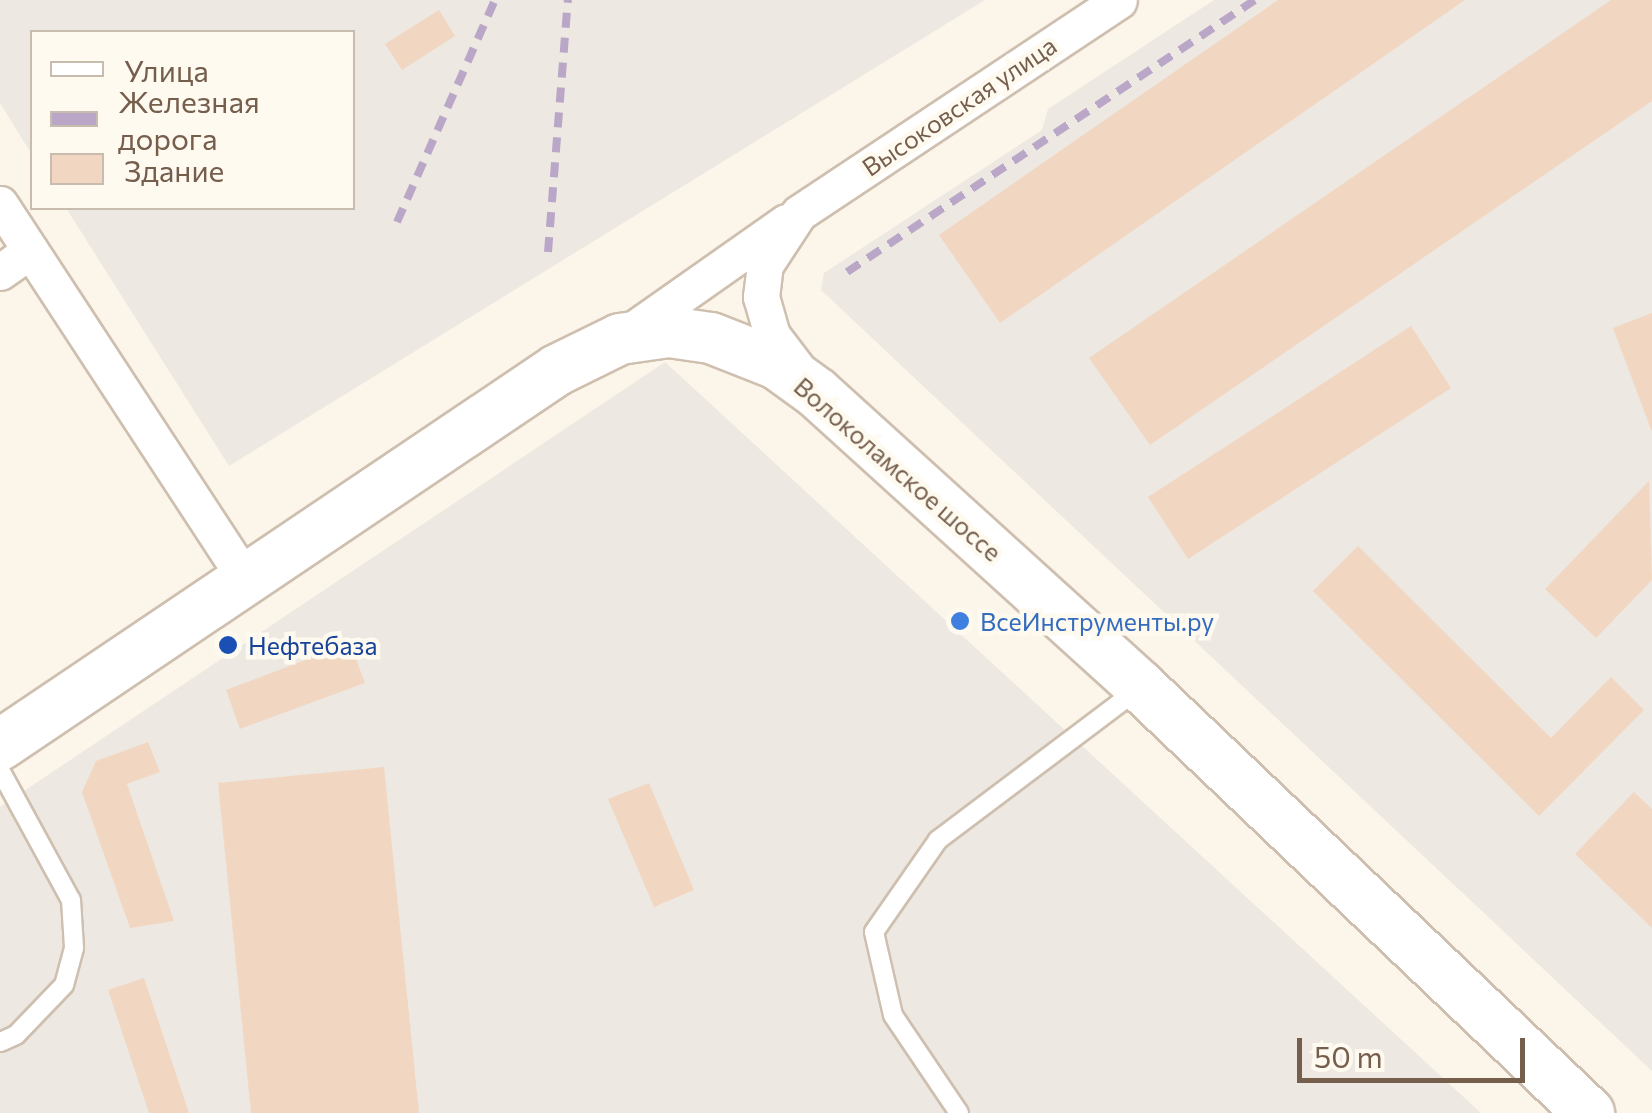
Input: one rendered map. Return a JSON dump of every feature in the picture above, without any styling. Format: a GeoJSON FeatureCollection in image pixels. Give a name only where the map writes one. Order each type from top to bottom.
{"type":"FeatureCollection","features":[{"type":"Feature","properties":{"kind":"street","name":"Высоковская улица"},"geometry":{"type":"LineString","coordinates":[[620,339],[799,213],[1119,0]]}},
{"type":"Feature","properties":{"kind":"street"},"geometry":{"type":"LineString","coordinates":[[0,204],[246,580]]}},
{"type":"Feature","properties":{"kind":"street","name":"Высоковская улица"},"geometry":{"type":"LineString","coordinates":[[799,213],[766,266],[761,297],[772,336],[817,393]]}},
{"type":"Feature","properties":{"kind":"street"},"geometry":{"type":"LineString","coordinates":[[0,272],[30,251]]}},
{"type":"Feature","properties":{"kind":"street","name":"Волоколамское шоссе"},"geometry":{"type":"LineString","coordinates":[[0,745],[557,370],[620,339],[669,332],[710,338],[777,364],[817,393],[1140,686],[1588,1113]]}},
{"type":"Feature","properties":{"kind":"lane"},"geometry":{"type":"LineString","coordinates":[[959,1113],[892,1016],[874,932],[938,840],[1113,713],[1140,686]]}},
{"type":"Feature","properties":{"kind":"lane"},"geometry":{"type":"LineString","coordinates":[[0,770],[71,900],[74,948],[64,986],[16,1035],[0,1042]]}},
{"type":"Feature","properties":{"kind":"shaded area"},"geometry":{"type":"Polygon","coordinates":[[[0,0],[985,0],[229,466],[67,210],[355,210],[355,30],[30,30],[30,152],[0,103],[0,0]]]}},
{"type":"Feature","properties":{"kind":"shaded area"},"geometry":{"type":"Polygon","coordinates":[[[1214,0],[1652,0],[1652,1071],[821,290],[824,273],[1042,130],[1048,109],[1214,0]]]}},
{"type":"Feature","properties":{"kind":"shaded area"},"geometry":{"type":"Polygon","coordinates":[[[665,362],[1481,1113],[0,1113],[0,807],[665,362]]]}},
{"type":"Feature","properties":{"kind":"building"},"geometry":{"type":"Polygon","coordinates":[[[1278,0],[1465,0],[1000,323],[939,235],[1278,0]]]}},
{"type":"Feature","properties":{"kind":"building"},"geometry":{"type":"Polygon","coordinates":[[[1611,0],[1652,0],[1652,101],[1150,445],[1089,358],[1611,0]]]}},
{"type":"Feature","properties":{"kind":"building"},"geometry":{"type":"Polygon","coordinates":[[[439,10],[455,36],[402,70],[385,44],[439,10]]]}},
{"type":"Feature","properties":{"kind":"building"},"geometry":{"type":"Polygon","coordinates":[[[1652,313],[1652,432],[1613,328],[1652,313]]]}},
{"type":"Feature","properties":{"kind":"building"},"geometry":{"type":"Polygon","coordinates":[[[1411,326],[1451,388],[1188,559],[1148,497],[1411,326]]]}},
{"type":"Feature","properties":{"kind":"building"},"geometry":{"type":"Polygon","coordinates":[[[1649,481],[1652,580],[1596,638],[1545,589],[1649,481]]]}},
{"type":"Feature","properties":{"kind":"building"},"geometry":{"type":"Polygon","coordinates":[[[1358,546],[1551,738],[1611,677],[1644,710],[1539,816],[1313,591],[1358,546]]]}},
{"type":"Feature","properties":{"kind":"building"},"geometry":{"type":"Polygon","coordinates":[[[350,643],[365,683],[240,729],[226,690],[350,643]]]}},
{"type":"Feature","properties":{"kind":"building"},"geometry":{"type":"Polygon","coordinates":[[[148,742],[160,772],[127,784],[174,921],[130,928],[82,792],[96,761],[148,742]]]}},
{"type":"Feature","properties":{"kind":"building"},"geometry":{"type":"Polygon","coordinates":[[[384,767],[419,1113],[251,1113],[218,783],[384,767]]]}},
{"type":"Feature","properties":{"kind":"building"},"geometry":{"type":"Polygon","coordinates":[[[649,783],[694,890],[654,907],[608,799],[649,783]]]}},
{"type":"Feature","properties":{"kind":"building"},"geometry":{"type":"Polygon","coordinates":[[[1634,792],[1652,809],[1652,928],[1575,854],[1634,792]]]}},
{"type":"Feature","properties":{"kind":"building"},"geometry":{"type":"Polygon","coordinates":[[[144,978],[189,1113],[149,1113],[108,990],[144,978]]]}},
{"type":"Feature","properties":{"kind":"railway"},"geometry":{"type":"LineString","coordinates":[[397,222],[495,0]]}},
{"type":"Feature","properties":{"kind":"railway"},"geometry":{"type":"LineString","coordinates":[[548,252],[568,0]]}},
{"type":"Feature","properties":{"kind":"railway"},"geometry":{"type":"LineString","coordinates":[[847,272],[1255,0]]}},
{"type":"Feature","properties":{"kind":"place","name":"ВсеИнструменты.ру"},"geometry":{"type":"Point","coordinates":[960,621]}},
{"type":"Feature","properties":{"kind":"place","name":"Нефтебаза"},"geometry":{"type":"Point","coordinates":[228,645]}}]}
